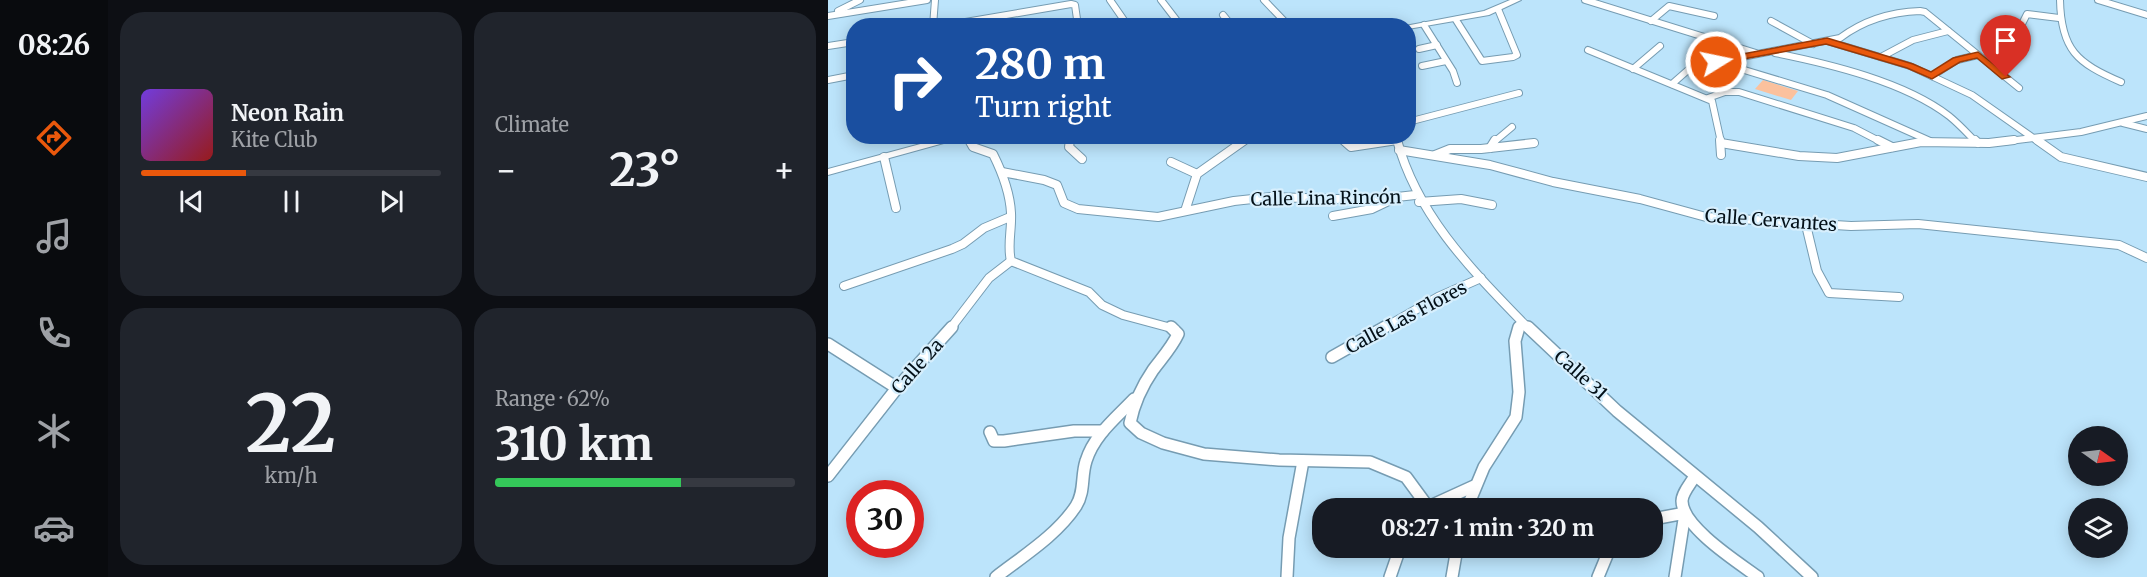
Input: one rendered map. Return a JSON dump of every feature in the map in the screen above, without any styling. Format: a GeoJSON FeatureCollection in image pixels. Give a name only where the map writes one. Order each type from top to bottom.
{"type":"FeatureCollection","features":[{"type":"Feature","properties":{"kind":"main road"},"geometry":{"type":"LineString","coordinates":[[1416,26],[1456,20],[1498,9],[1517,0]]}},
{"type":"Feature","properties":{"kind":"main road"},"geometry":{"type":"LineString","coordinates":[[828,171],[934,144]]}},
{"type":"Feature","properties":{"kind":"street"},"geometry":{"type":"LineString","coordinates":[[828,16],[860,0]]}},
{"type":"Feature","properties":{"kind":"street"},"geometry":{"type":"LineString","coordinates":[[828,16],[927,0]]}},
{"type":"Feature","properties":{"kind":"street"},"geometry":{"type":"LineString","coordinates":[[934,18],[935,0]]}},
{"type":"Feature","properties":{"kind":"street"},"geometry":{"type":"LineString","coordinates":[[1044,0],[1075,5],[1077,18]]}},
{"type":"Feature","properties":{"kind":"street"},"geometry":{"type":"LineString","coordinates":[[1110,0],[1122,18]]}},
{"type":"Feature","properties":{"kind":"street"},"geometry":{"type":"LineString","coordinates":[[1161,0],[1175,18]]}},
{"type":"Feature","properties":{"kind":"street"},"geometry":{"type":"LineString","coordinates":[[1264,0],[1281,18]]}},
{"type":"Feature","properties":{"kind":"street"},"geometry":{"type":"LineString","coordinates":[[1585,0],[1758,54]]}},
{"type":"Feature","properties":{"kind":"street"},"geometry":{"type":"LineString","coordinates":[[2060,0],[2059,18],[2070,49],[2078,61],[2121,82]]}},
{"type":"Feature","properties":{"kind":"street"},"geometry":{"type":"LineString","coordinates":[[2098,0],[2147,15]]}},
{"type":"Feature","properties":{"kind":"street"},"geometry":{"type":"LineString","coordinates":[[986,18],[1062,4]]}},
{"type":"Feature","properties":{"kind":"street"},"geometry":{"type":"LineString","coordinates":[[828,6],[845,8]]}},
{"type":"Feature","properties":{"kind":"street"},"geometry":{"type":"LineString","coordinates":[[1651,21],[1670,6],[1714,16]]}},
{"type":"Feature","properties":{"kind":"street"},"geometry":{"type":"LineString","coordinates":[[1456,20],[1482,62],[1513,57],[1516,55],[1498,9]]}},
{"type":"Feature","properties":{"kind":"street"},"geometry":{"type":"LineString","coordinates":[[1672,84],[1688,70],[1716,62],[1840,38],[1852,27],[1875,19],[1914,11],[1925,12],[2019,88]]}},
{"type":"Feature","properties":{"kind":"street"},"geometry":{"type":"LineString","coordinates":[[2013,42],[2027,14],[2059,18]]}},
{"type":"Feature","properties":{"kind":"street"},"geometry":{"type":"LineString","coordinates":[[1771,21],[1813,44]]}},
{"type":"Feature","properties":{"kind":"street"},"geometry":{"type":"LineString","coordinates":[[1424,25],[1453,71],[1457,83]]}},
{"type":"Feature","properties":{"kind":"street"},"geometry":{"type":"LineString","coordinates":[[1881,57],[1913,40],[1948,31]]}},
{"type":"Feature","properties":{"kind":"street"},"geometry":{"type":"LineString","coordinates":[[1827,41],[1881,57],[1932,76],[1972,95],[2068,160],[2147,177]]}},
{"type":"Feature","properties":{"kind":"street"},"geometry":{"type":"LineString","coordinates":[[828,46],[846,43]]}},
{"type":"Feature","properties":{"kind":"street"},"geometry":{"type":"LineString","coordinates":[[1419,49],[1437,45]]}},
{"type":"Feature","properties":{"kind":"street"},"geometry":{"type":"LineString","coordinates":[[1633,69],[1660,46]]}},
{"type":"Feature","properties":{"kind":"street"},"geometry":{"type":"LineString","coordinates":[[1588,50],[1712,101],[1721,143],[1721,155]]}},
{"type":"Feature","properties":{"kind":"street"},"geometry":{"type":"LineString","coordinates":[[1768,52],[1858,75],[1905,92],[1947,114],[1978,143]]}},
{"type":"Feature","properties":{"kind":"street"},"geometry":{"type":"LineString","coordinates":[[1932,76],[1957,60],[1978,55]]}},
{"type":"Feature","properties":{"kind":"street"},"geometry":{"type":"LineString","coordinates":[[1422,66],[1446,61]]}},
{"type":"Feature","properties":{"kind":"street"},"geometry":{"type":"LineString","coordinates":[[1716,62],[1853,104],[1886,117],[1932,142]]}},
{"type":"Feature","properties":{"kind":"street"},"geometry":{"type":"LineString","coordinates":[[828,80],[846,77]]}},
{"type":"Feature","properties":{"kind":"street"},"geometry":{"type":"LineString","coordinates":[[1708,98],[1725,92],[1739,92],[1854,128],[1892,147]]}},
{"type":"Feature","properties":{"kind":"street"},"geometry":{"type":"LineString","coordinates":[[1416,120],[1519,93]]}},
{"type":"Feature","properties":{"kind":"street"},"geometry":{"type":"LineString","coordinates":[[1721,143],[1799,156],[1837,158],[1921,142],[1978,143],[2081,132],[2147,116]]}},
{"type":"Feature","properties":{"kind":"street"},"geometry":{"type":"LineString","coordinates":[[2121,122],[2147,129]]}},
{"type":"Feature","properties":{"kind":"street"},"geometry":{"type":"LineString","coordinates":[[1490,148],[1494,141],[1512,127]]}},
{"type":"Feature","properties":{"kind":"street"},"geometry":{"type":"LineString","coordinates":[[1433,155],[1450,149],[1490,148],[1534,142]]}},
{"type":"Feature","properties":{"kind":"street"},"geometry":{"type":"LineString","coordinates":[[971,144],[973,147],[993,154],[1002,172],[1010,216],[1008,252],[1011,261],[1089,292],[1102,305],[1123,315],[1174,328],[1178,334],[1174,343],[1139,388],[1130,423],[1141,433],[1162,443],[1204,453],[1303,461],[1370,462],[1406,477],[1420,498]]}},
{"type":"Feature","properties":{"kind":"street"},"geometry":{"type":"LineString","coordinates":[[1070,144],[1069,147],[1082,159]]}},
{"type":"Feature","properties":{"kind":"street"},"geometry":{"type":"LineString","coordinates":[[1185,211],[1197,174],[1240,144]]}},
{"type":"Feature","properties":{"kind":"street","name":"Calle Cervantes"},"geometry":{"type":"LineString","coordinates":[[1346,144],[1349,147],[1354,147],[1380,144]]}},
{"type":"Feature","properties":{"kind":"street","name":"Calle 31"},"geometry":{"type":"LineString","coordinates":[[1399,144],[1417,199],[1446,239],[1521,322],[1695,476],[1792,556],[1812,577]]}},
{"type":"Feature","properties":{"kind":"street","name":"Calle Cervantes"},"geometry":{"type":"LineString","coordinates":[[1403,144],[1433,155],[1490,165],[1706,217],[1806,225],[1918,224],[2119,246],[2147,258]]}},
{"type":"Feature","properties":{"kind":"street"},"geometry":{"type":"LineString","coordinates":[[884,157],[896,208]]}},
{"type":"Feature","properties":{"kind":"street"},"geometry":{"type":"LineString","coordinates":[[1171,162],[1197,174]]}},
{"type":"Feature","properties":{"kind":"street","name":"Calle Lina Rincón"},"geometry":{"type":"LineString","coordinates":[[1002,172],[1044,180],[1056,185],[1064,203],[1078,209],[1158,217],[1234,201],[1271,197],[1320,200],[1461,200],[1492,205]]}},
{"type":"Feature","properties":{"kind":"street"},"geometry":{"type":"LineString","coordinates":[[1333,216],[1371,210],[1384,206],[1393,199]]}},
{"type":"Feature","properties":{"kind":"street"},"geometry":{"type":"LineString","coordinates":[[844,286],[952,249],[963,244],[984,228],[1010,216]]}},
{"type":"Feature","properties":{"kind":"street"},"geometry":{"type":"LineString","coordinates":[[1806,225],[1817,271],[1829,293],[1899,297]]}},
{"type":"Feature","properties":{"kind":"street","name":"Calle 2a"},"geometry":{"type":"LineString","coordinates":[[828,476],[897,388],[953,326],[988,278],[1011,261]]}},
{"type":"Feature","properties":{"kind":"street","name":"Calle Las Flores"},"geometry":{"type":"LineString","coordinates":[[1332,357],[1438,297],[1481,278]]}},
{"type":"Feature","properties":{"kind":"street"},"geometry":{"type":"LineString","coordinates":[[1470,498],[1474,486],[1516,417],[1519,392],[1515,341],[1521,322]]}},
{"type":"Feature","properties":{"kind":"street"},"geometry":{"type":"LineString","coordinates":[[828,344],[897,388]]}},
{"type":"Feature","properties":{"kind":"street"},"geometry":{"type":"LineString","coordinates":[[996,577],[1048,534],[1071,511],[1081,497],[1086,459],[1096,439],[1136,397]]}},
{"type":"Feature","properties":{"kind":"street"},"geometry":{"type":"LineString","coordinates":[[990,432],[994,441],[1004,441],[1074,431],[1103,431]]}},
{"type":"Feature","properties":{"kind":"street"},"geometry":{"type":"LineString","coordinates":[[1287,577],[1289,538],[1303,461]]}},
{"type":"Feature","properties":{"kind":"street"},"geometry":{"type":"LineString","coordinates":[[1675,577],[1684,513],[1682,500],[1695,476]]}},
{"type":"Feature","properties":{"kind":"street"},"geometry":{"type":"LineString","coordinates":[[1448,498],[1474,486]]}},
{"type":"Feature","properties":{"kind":"street"},"geometry":{"type":"LineString","coordinates":[[1663,517],[1684,513]]}},
{"type":"Feature","properties":{"kind":"street"},"geometry":{"type":"LineString","coordinates":[[1684,513],[1695,527],[1758,577]]}},
{"type":"Feature","properties":{"kind":"street"},"geometry":{"type":"LineString","coordinates":[[1390,577],[1397,558]]}},
{"type":"Feature","properties":{"kind":"street"},"geometry":{"type":"LineString","coordinates":[[1452,577],[1455,558]]}},
{"type":"Feature","properties":{"kind":"street"},"geometry":{"type":"LineString","coordinates":[[1598,577],[1606,558]]}},
{"type":"Feature","properties":{"kind":"shaded area"},"geometry":{"type":"Polygon","coordinates":[[[1763,80],[1798,91],[1791,100],[1755,89],[1763,80]]]}},
{"type":"Feature","properties":{"kind":"route"},"geometry":{"type":"LineString","coordinates":[[1716,62],[1827,41],[1910,66],[1932,76],[1957,60],[1978,55],[2006,77]]}}]}
